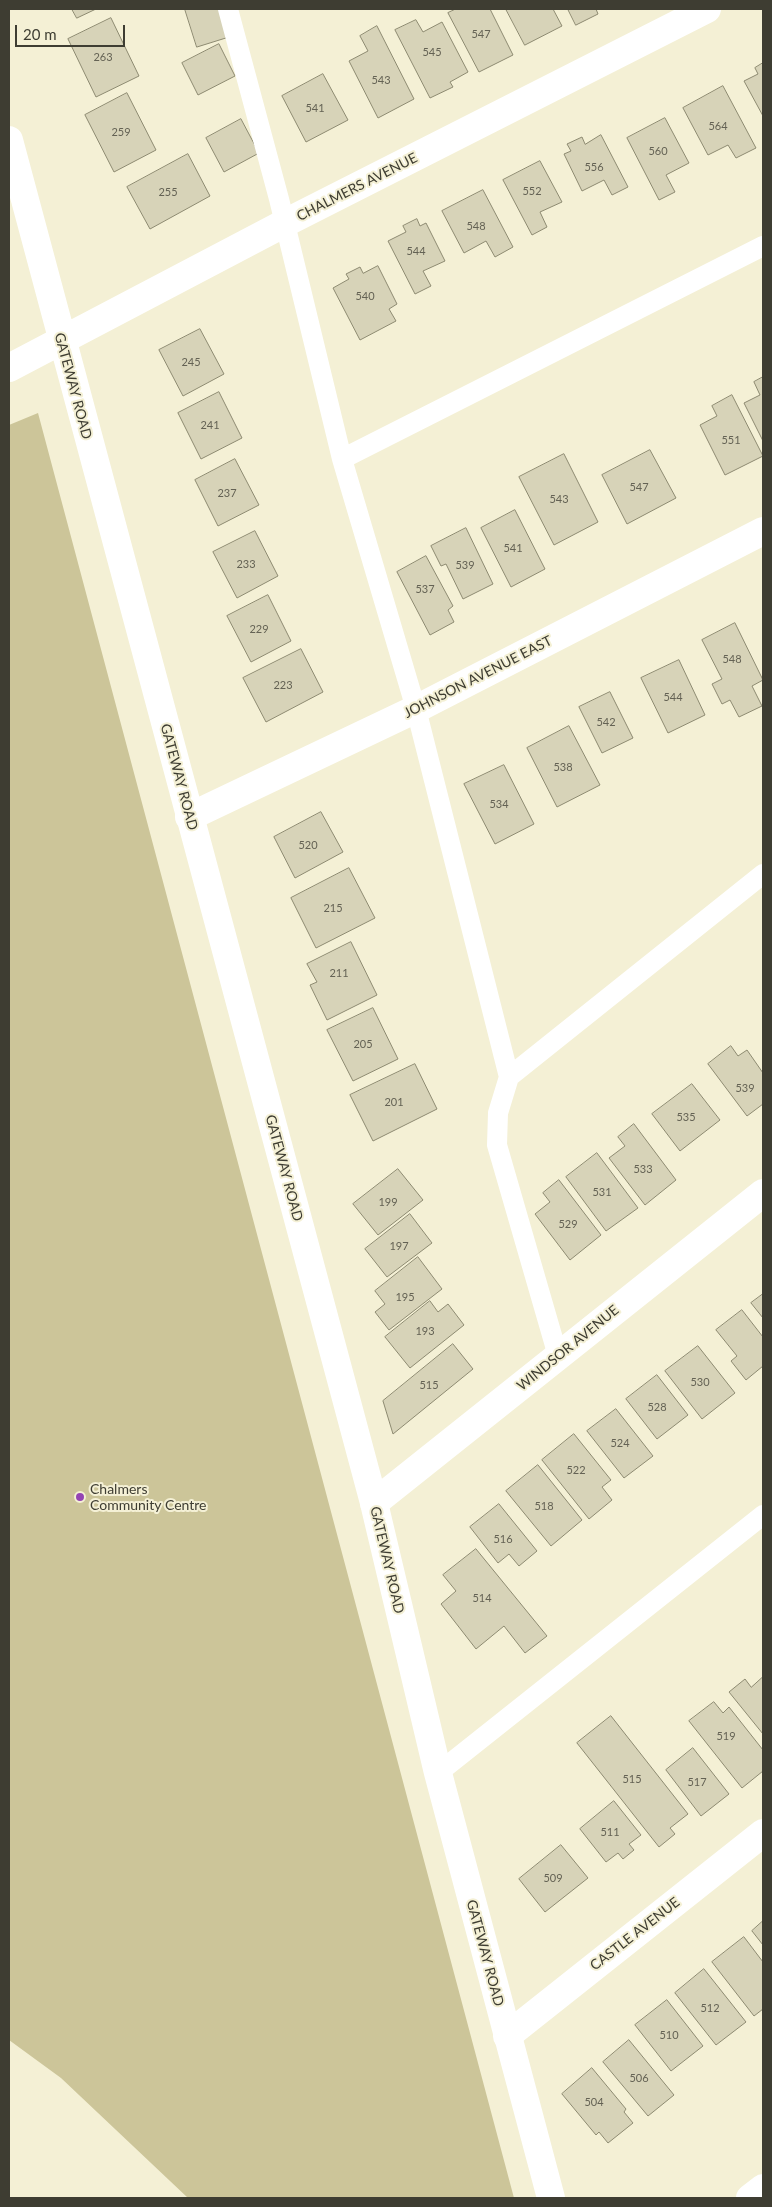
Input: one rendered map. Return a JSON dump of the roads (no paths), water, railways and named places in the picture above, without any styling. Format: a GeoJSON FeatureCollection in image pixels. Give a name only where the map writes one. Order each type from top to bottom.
{"type":"FeatureCollection","features":[{"type":"Feature","properties":{"kind":"street","name":"CHALMERS AVENUE"},"geometry":{"type":"LineString","coordinates":[[9,368],[285,223],[707,9]]}},
{"type":"Feature","properties":{"kind":"street","name":"GATEWAY ROAD"},"geometry":{"type":"LineString","coordinates":[[9,140],[61,341],[374,1503],[438,1773],[551,2198]]}},
{"type":"Feature","properties":{"kind":"street","name":"JOHNSON AVENUE EAST"},"geometry":{"type":"LineString","coordinates":[[189,818],[416,709],[763,531]]}},
{"type":"Feature","properties":{"kind":"street","name":"WINDSOR AVENUE"},"geometry":{"type":"LineString","coordinates":[[374,1503],[763,1193]]}},
{"type":"Feature","properties":{"kind":"street","name":"CASTLE AVENUE"},"geometry":{"type":"LineString","coordinates":[[507,2036],[763,1833]]}},
{"type":"Feature","properties":{"kind":"street"},"geometry":{"type":"LineString","coordinates":[[750,2198],[763,2188]]}},
{"type":"Feature","properties":{"kind":"lane"},"geometry":{"type":"LineString","coordinates":[[228,9],[285,223],[342,459],[416,709],[509,1076],[498,1113],[497,1145],[558,1356]]}},
{"type":"Feature","properties":{"kind":"lane"},"geometry":{"type":"LineString","coordinates":[[342,459],[763,246]]}},
{"type":"Feature","properties":{"kind":"lane"},"geometry":{"type":"LineString","coordinates":[[509,1076],[763,874]]}},
{"type":"Feature","properties":{"kind":"lane"},"geometry":{"type":"LineString","coordinates":[[438,1773],[763,1515]]}},
{"type":"Feature","properties":{"kind":"place","name":"Chalmers Community Centre"},"geometry":{"type":"Point","coordinates":[80,1497]}}]}
